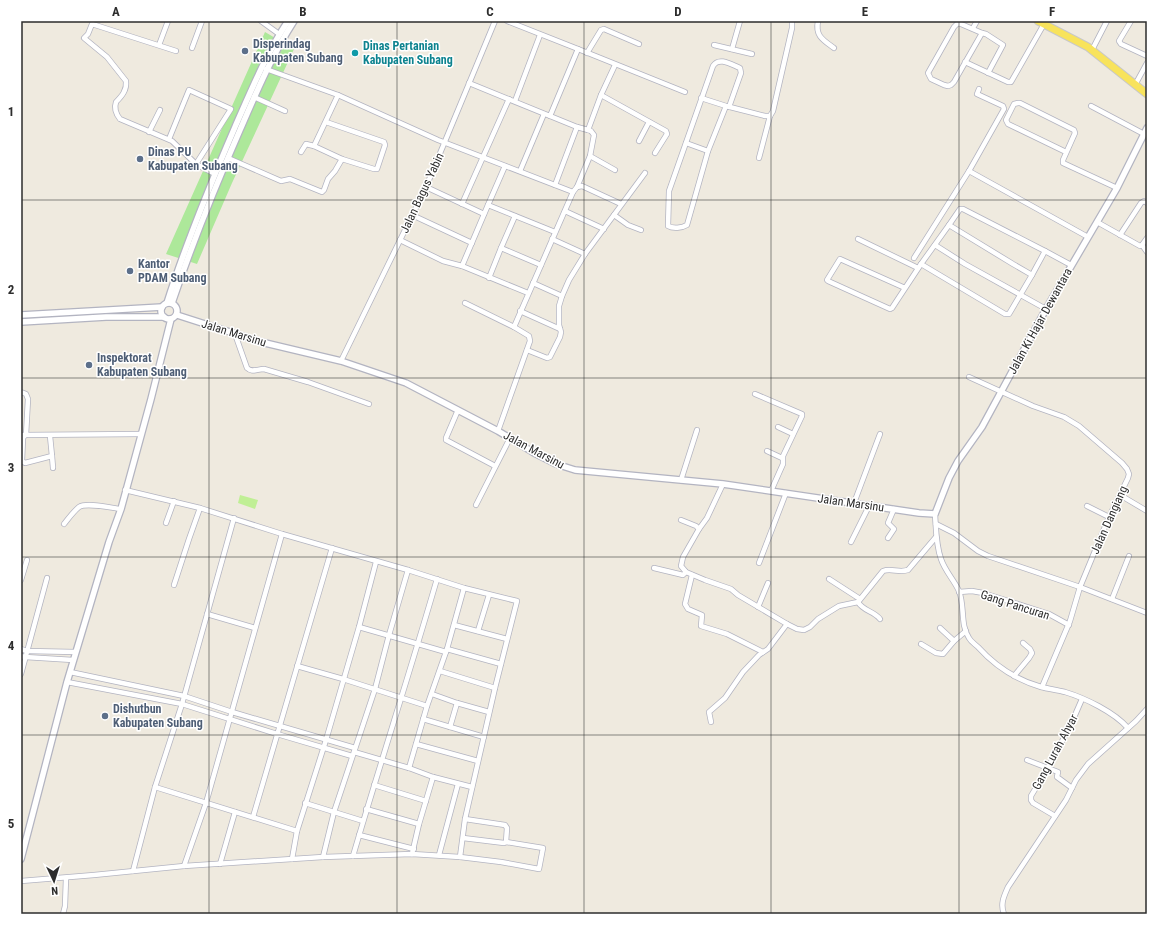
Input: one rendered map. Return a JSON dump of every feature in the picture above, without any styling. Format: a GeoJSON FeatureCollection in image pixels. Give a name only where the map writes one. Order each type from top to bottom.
{"type":"FeatureCollection","features":[{"type":"Feature","properties":{"kind":"main road"},"geometry":{"type":"LineString","coordinates":[[1041,23],[1092,50],[1147,94]]}},
{"type":"Feature","properties":{"kind":"street"},"geometry":{"type":"LineString","coordinates":[[159,45],[168,21]]}},
{"type":"Feature","properties":{"kind":"street"},"geometry":{"type":"LineString","coordinates":[[192,48],[202,21]]}},
{"type":"Feature","properties":{"kind":"street"},"geometry":{"type":"LineString","coordinates":[[261,21],[279,34]]}},
{"type":"Feature","properties":{"kind":"street"},"geometry":{"type":"LineString","coordinates":[[167,304],[195,224],[215,174],[262,67],[279,34],[288,21]]}},
{"type":"Feature","properties":{"kind":"street"},"geometry":{"type":"LineString","coordinates":[[164,317],[161,312],[167,304],[266,69],[294,21]]}},
{"type":"Feature","properties":{"kind":"street","name":"Jalan Bagus Yabin"},"geometry":{"type":"LineString","coordinates":[[341,361],[426,187],[494,21]]}},
{"type":"Feature","properties":{"kind":"street"},"geometry":{"type":"LineString","coordinates":[[507,21],[685,92]]}},
{"type":"Feature","properties":{"kind":"street"},"geometry":{"type":"LineString","coordinates":[[732,49],[740,21]]}},
{"type":"Feature","properties":{"kind":"street"},"geometry":{"type":"LineString","coordinates":[[759,158],[770,116],[773,111],[792,28],[792,21]]}},
{"type":"Feature","properties":{"kind":"street"},"geometry":{"type":"LineString","coordinates":[[818,21],[817,28],[820,37],[834,48]]}},
{"type":"Feature","properties":{"kind":"street"},"geometry":{"type":"LineString","coordinates":[[973,28],[977,21]]}},
{"type":"Feature","properties":{"kind":"street"},"geometry":{"type":"LineString","coordinates":[[1092,50],[1107,21]]}},
{"type":"Feature","properties":{"kind":"street"},"geometry":{"type":"LineString","coordinates":[[1131,21],[1119,41],[1121,44],[1147,56]]}},
{"type":"Feature","properties":{"kind":"street"},"geometry":{"type":"LineString","coordinates":[[982,33],[954,82],[950,86],[944,86],[930,79],[928,76],[956,24],[960,23],[973,28],[990,37],[1003,45],[988,73]]}},
{"type":"Feature","properties":{"kind":"street"},"geometry":{"type":"LineString","coordinates":[[965,62],[1008,82],[1013,81],[1041,23]]}},
{"type":"Feature","properties":{"kind":"street"},"geometry":{"type":"LineString","coordinates":[[176,51],[92,24],[88,34],[84,38],[106,57],[126,81],[126,88],[116,102],[117,116],[120,119],[149,132],[169,139],[196,164],[215,174]]}},
{"type":"Feature","properties":{"kind":"street"},"geometry":{"type":"LineString","coordinates":[[587,53],[601,30],[604,28],[639,44]]}},
{"type":"Feature","properties":{"kind":"street"},"geometry":{"type":"LineString","coordinates":[[516,101],[540,35]]}},
{"type":"Feature","properties":{"kind":"street"},"geometry":{"type":"LineString","coordinates":[[714,45],[752,54]]}},
{"type":"Feature","properties":{"kind":"street"},"geometry":{"type":"LineString","coordinates":[[550,116],[578,49]]}},
{"type":"Feature","properties":{"kind":"street"},"geometry":{"type":"LineString","coordinates":[[723,61],[740,68],[741,73],[708,151],[687,225],[673,228],[668,226],[669,192],[701,98],[715,63],[723,61]]}},
{"type":"Feature","properties":{"kind":"street"},"geometry":{"type":"LineString","coordinates":[[1135,85],[1147,63]]}},
{"type":"Feature","properties":{"kind":"street"},"geometry":{"type":"LineString","coordinates":[[588,130],[615,65]]}},
{"type":"Feature","properties":{"kind":"street"},"geometry":{"type":"LineString","coordinates":[[266,69],[338,95],[445,142],[573,192]]}},
{"type":"Feature","properties":{"kind":"street"},"geometry":{"type":"LineString","coordinates":[[469,83],[509,98],[577,127],[591,131],[594,135],[590,156],[514,327]]}},
{"type":"Feature","properties":{"kind":"street"},"geometry":{"type":"LineString","coordinates":[[914,258],[969,171],[1004,108],[1003,106],[977,94],[979,89]]}},
{"type":"Feature","properties":{"kind":"street"},"geometry":{"type":"LineString","coordinates":[[169,139],[189,90],[231,110],[196,164]]}},
{"type":"Feature","properties":{"kind":"street"},"geometry":{"type":"LineString","coordinates":[[314,146],[338,95]]}},
{"type":"Feature","properties":{"kind":"street"},"geometry":{"type":"LineString","coordinates":[[602,95],[667,132],[655,153]]}},
{"type":"Feature","properties":{"kind":"street"},"geometry":{"type":"LineString","coordinates":[[254,97],[285,111]]}},
{"type":"Feature","properties":{"kind":"street"},"geometry":{"type":"LineString","coordinates":[[462,204],[509,98]]}},
{"type":"Feature","properties":{"kind":"street"},"geometry":{"type":"LineString","coordinates":[[701,98],[727,107],[770,116]]}},
{"type":"Feature","properties":{"kind":"street"},"geometry":{"type":"LineString","coordinates":[[1066,152],[1008,124],[1006,120],[1014,104],[1020,103],[1074,130],[1075,133],[1062,161],[1063,163],[1117,188]]}},
{"type":"Feature","properties":{"kind":"street"},"geometry":{"type":"LineString","coordinates":[[1091,106],[1146,131]]}},
{"type":"Feature","properties":{"kind":"street"},"geometry":{"type":"LineString","coordinates":[[149,132],[160,110]]}},
{"type":"Feature","properties":{"kind":"street"},"geometry":{"type":"LineString","coordinates":[[520,171],[544,114]]}},
{"type":"Feature","properties":{"kind":"street"},"geometry":{"type":"LineString","coordinates":[[302,152],[306,144],[376,169],[385,142],[326,122]]}},
{"type":"Feature","properties":{"kind":"street"},"geometry":{"type":"LineString","coordinates":[[638,141],[649,122]]}},
{"type":"Feature","properties":{"kind":"street"},"geometry":{"type":"LineString","coordinates":[[555,186],[577,127]]}},
{"type":"Feature","properties":{"kind":"street","name":"Jalan Ki Hajar Dewantara"},"geometry":{"type":"LineString","coordinates":[[935,514],[958,461],[982,427],[1046,309],[1117,188],[1146,131]]}},
{"type":"Feature","properties":{"kind":"street"},"geometry":{"type":"LineString","coordinates":[[686,142],[708,151]]}},
{"type":"Feature","properties":{"kind":"street"},"geometry":{"type":"LineString","coordinates":[[590,156],[615,170]]}},
{"type":"Feature","properties":{"kind":"street"},"geometry":{"type":"LineString","coordinates":[[228,158],[281,181],[290,179],[320,192],[324,190],[328,179],[335,171],[342,158]]}},
{"type":"Feature","properties":{"kind":"street"},"geometry":{"type":"LineString","coordinates":[[462,266],[506,166]]}},
{"type":"Feature","properties":{"kind":"street"},"geometry":{"type":"LineString","coordinates":[[969,171],[1088,237]]}},
{"type":"Feature","properties":{"kind":"street"},"geometry":{"type":"LineString","coordinates":[[528,350],[550,358],[560,337],[559,306],[569,280],[585,254],[645,173]]}},
{"type":"Feature","properties":{"kind":"street"},"geometry":{"type":"LineString","coordinates":[[577,187],[582,186],[621,204]]}},
{"type":"Feature","properties":{"kind":"street"},"geometry":{"type":"LineString","coordinates":[[426,187],[484,214]]}},
{"type":"Feature","properties":{"kind":"street"},"geometry":{"type":"LineString","coordinates":[[1120,235],[1141,203],[1144,201],[1147,203]]}},
{"type":"Feature","properties":{"kind":"street"},"geometry":{"type":"LineString","coordinates":[[488,205],[555,232]]}},
{"type":"Feature","properties":{"kind":"street"},"geometry":{"type":"LineString","coordinates":[[905,288],[840,259],[827,280],[890,309],[892,308],[905,288],[919,266],[960,209],[963,209],[1072,265]]}},
{"type":"Feature","properties":{"kind":"street"},"geometry":{"type":"LineString","coordinates":[[565,211],[604,229]]}},
{"type":"Feature","properties":{"kind":"street"},"geometry":{"type":"LineString","coordinates":[[412,214],[472,243]]}},
{"type":"Feature","properties":{"kind":"street"},"geometry":{"type":"LineString","coordinates":[[614,215],[628,225],[641,230]]}},
{"type":"Feature","properties":{"kind":"street"},"geometry":{"type":"LineString","coordinates":[[489,278],[515,216]]}},
{"type":"Feature","properties":{"kind":"street"},"geometry":{"type":"LineString","coordinates":[[1097,222],[1142,246],[1147,252]]}},
{"type":"Feature","properties":{"kind":"street"},"geometry":{"type":"LineString","coordinates":[[949,225],[1032,275]]}},
{"type":"Feature","properties":{"kind":"street"},"geometry":{"type":"LineString","coordinates":[[1142,246],[1147,238]]}},
{"type":"Feature","properties":{"kind":"street"},"geometry":{"type":"LineString","coordinates":[[552,239],[585,254]]}},
{"type":"Feature","properties":{"kind":"street"},"geometry":{"type":"LineString","coordinates":[[858,239],[919,266],[1008,315],[1046,251]]}},
{"type":"Feature","properties":{"kind":"street"},"geometry":{"type":"LineString","coordinates":[[400,240],[443,261],[462,266],[528,293]]}},
{"type":"Feature","properties":{"kind":"street"},"geometry":{"type":"LineString","coordinates":[[935,245],[965,264],[1046,309]]}},
{"type":"Feature","properties":{"kind":"street"},"geometry":{"type":"LineString","coordinates":[[501,248],[541,265]]}},
{"type":"Feature","properties":{"kind":"street"},"geometry":{"type":"LineString","coordinates":[[533,283],[562,296]]}},
{"type":"Feature","properties":{"kind":"street"},"geometry":{"type":"LineString","coordinates":[[465,303],[529,336],[530,342],[528,350],[498,431]]}},
{"type":"Feature","properties":{"kind":"street"},"geometry":{"type":"LineString","coordinates":[[21,315],[167,304],[177,308],[177,315],[171,319],[151,399],[120,509],[73,660],[21,859]]}},
{"type":"Feature","properties":{"kind":"street"},"geometry":{"type":"LineString","coordinates":[[520,311],[560,329]]}},
{"type":"Feature","properties":{"kind":"street","name":"Jalan Marsinu"},"geometry":{"type":"LineString","coordinates":[[177,315],[262,342],[341,361],[419,389],[498,431],[536,454],[556,464],[575,470],[723,484],[869,506],[935,514]]}},
{"type":"Feature","properties":{"kind":"street"},"geometry":{"type":"LineString","coordinates":[[21,322],[106,317],[164,317],[171,319]]}},
{"type":"Feature","properties":{"kind":"street"},"geometry":{"type":"LineString","coordinates":[[235,334],[249,370],[264,369],[308,382],[369,404]]}},
{"type":"Feature","properties":{"kind":"street","name":"Jalan Dangiang"},"geometry":{"type":"LineString","coordinates":[[969,377],[1033,406],[1064,417],[1079,426],[1108,450],[1127,469],[1128,478],[1109,517],[1080,587],[1069,624],[1042,687]]}},
{"type":"Feature","properties":{"kind":"street"},"geometry":{"type":"LineString","coordinates":[[21,392],[26,394],[28,398],[22,461],[24,463],[28,463],[52,456]]}},
{"type":"Feature","properties":{"kind":"street"},"geometry":{"type":"LineString","coordinates":[[755,394],[802,414],[802,417],[782,458],[783,464],[771,491]]}},
{"type":"Feature","properties":{"kind":"street"},"geometry":{"type":"LineString","coordinates":[[458,410],[446,440],[495,466]]}},
{"type":"Feature","properties":{"kind":"street"},"geometry":{"type":"LineString","coordinates":[[778,427],[793,434]]}},
{"type":"Feature","properties":{"kind":"street"},"geometry":{"type":"LineString","coordinates":[[681,480],[697,430]]}},
{"type":"Feature","properties":{"kind":"street"},"geometry":{"type":"LineString","coordinates":[[24,435],[50,436],[141,434]]}},
{"type":"Feature","properties":{"kind":"street"},"geometry":{"type":"LineString","coordinates":[[854,503],[880,434]]}},
{"type":"Feature","properties":{"kind":"street"},"geometry":{"type":"LineString","coordinates":[[50,436],[53,468]]}},
{"type":"Feature","properties":{"kind":"street"},"geometry":{"type":"LineString","coordinates":[[476,505],[510,438]]}},
{"type":"Feature","properties":{"kind":"street"},"geometry":{"type":"LineString","coordinates":[[767,450],[782,458]]}},
{"type":"Feature","properties":{"kind":"street"},"geometry":{"type":"LineString","coordinates":[[723,484],[707,518],[683,557],[681,566],[686,572],[692,575],[731,589],[758,607],[797,629],[807,630],[818,619],[839,606],[859,600],[883,571],[903,572],[908,570],[936,537]]}},
{"type":"Feature","properties":{"kind":"street"},"geometry":{"type":"LineString","coordinates":[[125,490],[200,508],[464,588],[517,601],[472,787],[465,819],[460,856]]}},
{"type":"Feature","properties":{"kind":"street"},"geometry":{"type":"LineString","coordinates":[[759,563],[786,493]]}},
{"type":"Feature","properties":{"kind":"street"},"geometry":{"type":"LineString","coordinates":[[1120,495],[1147,511]]}},
{"type":"Feature","properties":{"kind":"street"},"geometry":{"type":"LineString","coordinates":[[166,523],[174,501]]}},
{"type":"Feature","properties":{"kind":"street"},"geometry":{"type":"LineString","coordinates":[[64,524],[78,508],[84,505],[120,509]]}},
{"type":"Feature","properties":{"kind":"street"},"geometry":{"type":"LineString","coordinates":[[851,542],[869,506]]}},
{"type":"Feature","properties":{"kind":"street"},"geometry":{"type":"LineString","coordinates":[[1087,506],[1109,517]]}},
{"type":"Feature","properties":{"kind":"street"},"geometry":{"type":"LineString","coordinates":[[174,585],[200,508]]}},
{"type":"Feature","properties":{"kind":"street"},"geometry":{"type":"LineString","coordinates":[[888,538],[894,529],[888,523],[894,509]]}},
{"type":"Feature","properties":{"kind":"street"},"geometry":{"type":"LineString","coordinates":[[935,514],[936,537],[941,560],[959,592],[966,631],[969,639],[997,665],[1014,676],[1042,687],[1082,698],[1122,721],[1128,728]]}},
{"type":"Feature","properties":{"kind":"street"},"geometry":{"type":"LineString","coordinates":[[133,871],[234,518]]}},
{"type":"Feature","properties":{"kind":"street"},"geometry":{"type":"LineString","coordinates":[[681,520],[696,526],[699,530]]}},
{"type":"Feature","properties":{"kind":"street"},"geometry":{"type":"LineString","coordinates":[[936,524],[954,533],[978,551],[988,556],[1080,587],[1147,613]]}},
{"type":"Feature","properties":{"kind":"street"},"geometry":{"type":"LineString","coordinates":[[184,866],[206,803],[282,534]]}},
{"type":"Feature","properties":{"kind":"street"},"geometry":{"type":"LineString","coordinates":[[253,817],[332,548]]}},
{"type":"Feature","properties":{"kind":"street"},"geometry":{"type":"LineString","coordinates":[[1112,599],[1129,556]]}},
{"type":"Feature","properties":{"kind":"street"},"geometry":{"type":"LineString","coordinates":[[22,577],[27,560]]}},
{"type":"Feature","properties":{"kind":"street"},"geometry":{"type":"LineString","coordinates":[[292,859],[297,831],[326,740],[359,627],[376,562]]}},
{"type":"Feature","properties":{"kind":"street"},"geometry":{"type":"LineString","coordinates":[[654,568],[683,575],[686,572]]}},
{"type":"Feature","properties":{"kind":"street"},"geometry":{"type":"LineString","coordinates":[[323,857],[334,812],[375,689],[388,635],[408,570]]}},
{"type":"Feature","properties":{"kind":"street"},"geometry":{"type":"LineString","coordinates":[[692,575],[685,604],[688,609],[702,615],[703,619],[700,624],[701,626],[727,634],[763,652]]}},
{"type":"Feature","properties":{"kind":"street"},"geometry":{"type":"LineString","coordinates":[[21,674],[23,656],[27,651],[47,578]]}},
{"type":"Feature","properties":{"kind":"street"},"geometry":{"type":"LineString","coordinates":[[353,856],[437,579]]}},
{"type":"Feature","properties":{"kind":"street"},"geometry":{"type":"LineString","coordinates":[[829,579],[859,600],[860,605],[868,612],[876,614],[880,619]]}},
{"type":"Feature","properties":{"kind":"street"},"geometry":{"type":"LineString","coordinates":[[758,607],[768,583]]}},
{"type":"Feature","properties":{"kind":"street"},"geometry":{"type":"LineString","coordinates":[[408,768],[427,706],[440,671],[464,588]]}},
{"type":"Feature","properties":{"kind":"street","name":"Gang Pancuran"},"geometry":{"type":"LineString","coordinates":[[959,592],[972,591],[983,593],[1049,614],[1069,624]]}},
{"type":"Feature","properties":{"kind":"street"},"geometry":{"type":"LineString","coordinates":[[478,631],[488,595]]}},
{"type":"Feature","properties":{"kind":"street"},"geometry":{"type":"LineString","coordinates":[[207,614],[256,628]]}},
{"type":"Feature","properties":{"kind":"street"},"geometry":{"type":"LineString","coordinates":[[711,722],[710,712],[725,698],[744,672],[759,655],[768,649],[787,624]]}},
{"type":"Feature","properties":{"kind":"street"},"geometry":{"type":"LineString","coordinates":[[454,625],[507,639]]}},
{"type":"Feature","properties":{"kind":"street"},"geometry":{"type":"LineString","coordinates":[[359,627],[418,645],[501,664]]}},
{"type":"Feature","properties":{"kind":"street"},"geometry":{"type":"LineString","coordinates":[[940,628],[954,641]]}},
{"type":"Feature","properties":{"kind":"street"},"geometry":{"type":"LineString","coordinates":[[920,644],[936,653],[943,654],[954,641],[966,631]]}},
{"type":"Feature","properties":{"kind":"street"},"geometry":{"type":"LineString","coordinates":[[1014,676],[1032,653],[1030,649],[1022,643]]}},
{"type":"Feature","properties":{"kind":"street"},"geometry":{"type":"LineString","coordinates":[[21,649],[27,651],[76,652]]}},
{"type":"Feature","properties":{"kind":"street"},"geometry":{"type":"LineString","coordinates":[[23,656],[73,660]]}},
{"type":"Feature","properties":{"kind":"street"},"geometry":{"type":"LineString","coordinates":[[297,666],[427,706]]}},
{"type":"Feature","properties":{"kind":"street"},"geometry":{"type":"LineString","coordinates":[[440,671],[495,688]]}},
{"type":"Feature","properties":{"kind":"street"},"geometry":{"type":"LineString","coordinates":[[70,672],[184,696],[326,740],[354,752],[433,777],[472,787]]}},
{"type":"Feature","properties":{"kind":"street"},"geometry":{"type":"LineString","coordinates":[[67,682],[182,704],[323,747],[354,752]]}},
{"type":"Feature","properties":{"kind":"street"},"geometry":{"type":"LineString","coordinates":[[432,694],[489,712]]}},
{"type":"Feature","properties":{"kind":"street","name":"Gang Lurah Ahyar"},"geometry":{"type":"LineString","coordinates":[[1055,816],[1033,803],[1031,796],[1048,769],[1072,722],[1082,698]]}},
{"type":"Feature","properties":{"kind":"street"},"geometry":{"type":"LineString","coordinates":[[450,727],[457,703]]}},
{"type":"Feature","properties":{"kind":"street"},"geometry":{"type":"LineString","coordinates":[[1004,914],[1002,900],[1006,892],[1055,816],[1076,780],[1088,764],[1147,709]]}},
{"type":"Feature","properties":{"kind":"street"},"geometry":{"type":"LineString","coordinates":[[423,719],[484,736]]}},
{"type":"Feature","properties":{"kind":"street"},"geometry":{"type":"LineString","coordinates":[[416,744],[478,761]]}},
{"type":"Feature","properties":{"kind":"street"},"geometry":{"type":"LineString","coordinates":[[1028,760],[1058,772],[1057,778],[1072,788]]}},
{"type":"Feature","properties":{"kind":"street"},"geometry":{"type":"LineString","coordinates":[[412,854],[433,777]]}},
{"type":"Feature","properties":{"kind":"street"},"geometry":{"type":"LineString","coordinates":[[439,855],[458,784]]}},
{"type":"Feature","properties":{"kind":"street"},"geometry":{"type":"LineString","coordinates":[[374,786],[426,801]]}},
{"type":"Feature","properties":{"kind":"street"},"geometry":{"type":"LineString","coordinates":[[156,787],[297,831]]}},
{"type":"Feature","properties":{"kind":"street"},"geometry":{"type":"LineString","coordinates":[[305,803],[363,821]]}},
{"type":"Feature","properties":{"kind":"street"},"geometry":{"type":"LineString","coordinates":[[366,809],[419,824]]}},
{"type":"Feature","properties":{"kind":"street"},"geometry":{"type":"LineString","coordinates":[[220,864],[235,812]]}},
{"type":"Feature","properties":{"kind":"street"},"geometry":{"type":"LineString","coordinates":[[465,819],[505,825],[507,828],[506,842]]}},
{"type":"Feature","properties":{"kind":"street"},"geometry":{"type":"LineString","coordinates":[[359,835],[414,849]]}},
{"type":"Feature","properties":{"kind":"street"},"geometry":{"type":"LineString","coordinates":[[21,881],[184,866],[323,857],[412,854],[460,856],[539,869],[543,848],[506,842],[503,843],[463,838]]}},
{"type":"Feature","properties":{"kind":"street"},"geometry":{"type":"LineString","coordinates":[[64,914],[66,878]]}},
{"type":"Feature","properties":{"kind":"green space"},"geometry":{"type":"Polygon","coordinates":[[[265,32],[294,49],[232,183],[197,264],[166,254],[265,32]]]}},
{"type":"Feature","properties":{"kind":"green space"},"geometry":{"type":"Polygon","coordinates":[[[240,495],[258,500],[255,509],[238,503],[240,495]]]}},
{"type":"Feature","properties":{"kind":"place","name":"Disperindag Kabupaten Subang"},"geometry":{"type":"Point","coordinates":[245,51]}},
{"type":"Feature","properties":{"kind":"place","name":"Dinas Pertanian Kabupaten Subang"},"geometry":{"type":"Point","coordinates":[355,53]}},
{"type":"Feature","properties":{"kind":"place","name":"Dinas PU Kabupaten Subang"},"geometry":{"type":"Point","coordinates":[140,159]}},
{"type":"Feature","properties":{"kind":"place","name":"Kantor PDAM Subang"},"geometry":{"type":"Point","coordinates":[130,271]}},
{"type":"Feature","properties":{"kind":"place","name":"Inspektorat Kabupaten Subang"},"geometry":{"type":"Point","coordinates":[89,365]}},
{"type":"Feature","properties":{"kind":"place","name":"Dishutbun Kabupaten Subang"},"geometry":{"type":"Point","coordinates":[105,716]}}]}
